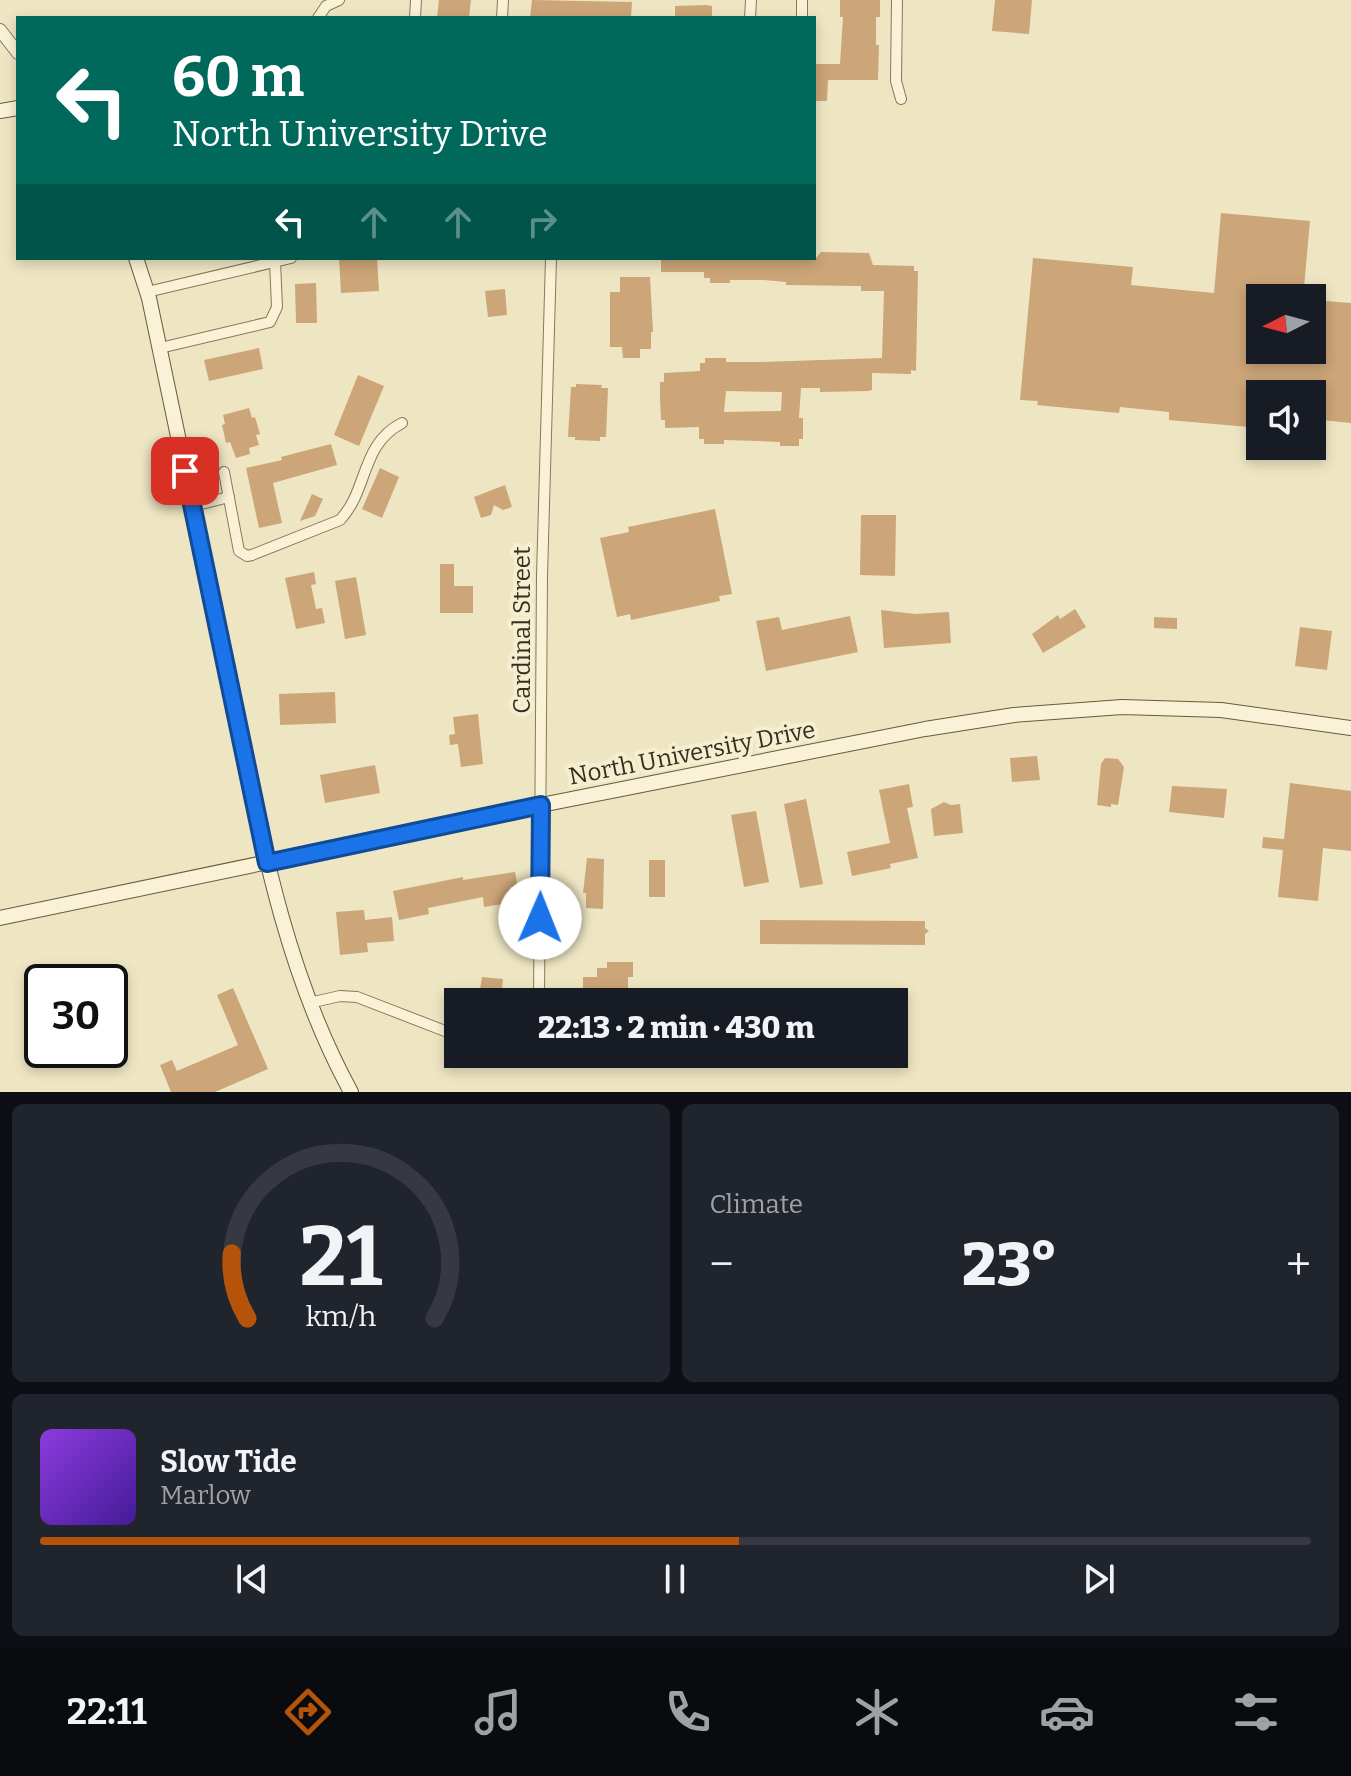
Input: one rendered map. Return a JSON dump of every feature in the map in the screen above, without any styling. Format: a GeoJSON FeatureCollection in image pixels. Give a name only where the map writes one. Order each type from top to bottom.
{"type":"FeatureCollection","features":[{"type":"Feature","properties":{"kind":"main road"},"geometry":{"type":"LineString","coordinates":[[137,260],[160,348],[267,863],[288,944],[309,1003],[351,1092]]}},
{"type":"Feature","properties":{"kind":"main road","name":"North University Drive"},"geometry":{"type":"LineString","coordinates":[[0,918],[541,805],[925,729],[1047,711],[1122,707],[1221,710],[1351,728]]}},
{"type":"Feature","properties":{"kind":"street"},"geometry":{"type":"LineString","coordinates":[[319,16],[326,6],[339,0]]}},
{"type":"Feature","properties":{"kind":"street"},"geometry":{"type":"LineString","coordinates":[[897,0],[896,81],[901,99]]}},
{"type":"Feature","properties":{"kind":"street"},"geometry":{"type":"LineString","coordinates":[[0,30],[16,50]]}},
{"type":"Feature","properties":{"kind":"street"},"geometry":{"type":"LineString","coordinates":[[147,292],[283,260]]}},
{"type":"Feature","properties":{"kind":"street","name":"Cardinal Street"},"geometry":{"type":"LineString","coordinates":[[539,988],[542,550],[551,260]]}},
{"type":"Feature","properties":{"kind":"street"},"geometry":{"type":"LineString","coordinates":[[160,348],[270,322],[277,307],[275,262]]}},
{"type":"Feature","properties":{"kind":"street"},"geometry":{"type":"LineString","coordinates":[[224,472],[239,551],[247,556],[332,526],[340,520],[350,508],[381,438],[402,423]]}},
{"type":"Feature","properties":{"kind":"street"},"geometry":{"type":"LineString","coordinates":[[193,506],[229,497]]}},
{"type":"Feature","properties":{"kind":"street"},"geometry":{"type":"LineString","coordinates":[[309,1003],[340,996],[357,997],[444,1031]]}},
{"type":"Feature","properties":{"kind":"building"},"geometry":{"type":"Polygon","coordinates":[[[439,0],[471,0],[469,16],[437,16],[439,0]]]}},
{"type":"Feature","properties":{"kind":"building"},"geometry":{"type":"Polygon","coordinates":[[[532,0],[632,2],[631,16],[530,16],[532,0]]]}},
{"type":"Feature","properties":{"kind":"building"},"geometry":{"type":"Polygon","coordinates":[[[840,0],[880,0],[880,17],[876,17],[878,80],[828,80],[827,101],[816,101],[816,64],[840,64],[843,17],[840,17],[840,0]]]}},
{"type":"Feature","properties":{"kind":"building"},"geometry":{"type":"Polygon","coordinates":[[[995,0],[1032,0],[1029,34],[992,31],[995,0]]]}},
{"type":"Feature","properties":{"kind":"building"},"geometry":{"type":"Polygon","coordinates":[[[675,6],[712,6],[712,16],[675,16],[675,6]]]}},
{"type":"Feature","properties":{"kind":"building"},"geometry":{"type":"Polygon","coordinates":[[[1221,213],[1310,221],[1304,284],[1246,284],[1246,364],[1326,364],[1326,301],[1351,303],[1351,423],[1326,420],[1326,380],[1246,380],[1246,427],[1169,420],[1169,412],[1120,407],[1119,413],[1037,405],[1038,401],[1020,400],[1033,258],[1133,267],[1131,285],[1214,293],[1221,213]]]}},
{"type":"Feature","properties":{"kind":"building"},"geometry":{"type":"Polygon","coordinates":[[[821,252],[869,253],[873,265],[914,266],[914,271],[918,271],[916,371],[911,370],[911,374],[872,373],[872,390],[868,391],[820,392],[820,388],[801,388],[799,418],[803,418],[803,439],[799,439],[799,446],[780,446],[780,442],[724,440],[724,444],[704,444],[704,439],[699,439],[699,427],[665,428],[665,420],[661,420],[660,398],[660,382],[664,382],[664,373],[700,371],[700,363],[705,363],[705,358],[726,358],[726,362],[760,362],[882,358],[884,291],[861,291],[861,286],[786,285],[786,282],[764,280],[710,283],[710,278],[704,278],[704,272],[661,272],[661,260],[816,260],[821,252]],[[726,391],[724,412],[781,411],[782,392],[726,391]]]}},
{"type":"Feature","properties":{"kind":"building"},"geometry":{"type":"Polygon","coordinates":[[[339,260],[377,260],[379,291],[341,293],[339,260]]]}},
{"type":"Feature","properties":{"kind":"building"},"geometry":{"type":"Polygon","coordinates":[[[620,277],[650,277],[651,349],[640,349],[640,358],[623,358],[622,347],[610,347],[610,292],[620,292],[620,277]]]}},
{"type":"Feature","properties":{"kind":"building"},"geometry":{"type":"Polygon","coordinates":[[[316,283],[317,323],[296,323],[295,284],[316,283]]]}},
{"type":"Feature","properties":{"kind":"building"},"geometry":{"type":"Polygon","coordinates":[[[505,289],[507,315],[488,317],[485,291],[505,289]]]}},
{"type":"Feature","properties":{"kind":"building"},"geometry":{"type":"Polygon","coordinates":[[[259,348],[263,369],[209,381],[204,360],[259,348]]]}},
{"type":"Feature","properties":{"kind":"building"},"geometry":{"type":"Polygon","coordinates":[[[358,375],[384,386],[359,446],[334,435],[358,375]]]}},
{"type":"Feature","properties":{"kind":"building"},"geometry":{"type":"Polygon","coordinates":[[[576,384],[608,388],[606,437],[600,437],[600,441],[568,437],[571,387],[576,387],[576,384]]]}},
{"type":"Feature","properties":{"kind":"building"},"geometry":{"type":"Polygon","coordinates":[[[249,408],[260,434],[256,435],[259,445],[249,448],[250,454],[236,458],[230,442],[226,443],[223,415],[249,408]]]}},
{"type":"Feature","properties":{"kind":"building"},"geometry":{"type":"Polygon","coordinates":[[[331,444],[337,465],[273,483],[282,523],[259,528],[246,468],[331,444]]]}},
{"type":"Feature","properties":{"kind":"building"},"geometry":{"type":"Polygon","coordinates":[[[380,468],[399,477],[382,518],[362,509],[380,468]]]}},
{"type":"Feature","properties":{"kind":"building"},"geometry":{"type":"Polygon","coordinates":[[[505,485],[512,507],[503,510],[494,505],[491,515],[481,518],[474,497],[505,485]]]}},
{"type":"Feature","properties":{"kind":"building"},"geometry":{"type":"Polygon","coordinates":[[[312,494],[323,499],[315,516],[300,521],[312,494]]]}},
{"type":"Feature","properties":{"kind":"building"},"geometry":{"type":"Polygon","coordinates":[[[715,509],[732,594],[719,596],[720,601],[631,620],[630,614],[617,617],[600,538],[629,532],[628,527],[715,509]]]}},
{"type":"Feature","properties":{"kind":"building"},"geometry":{"type":"Polygon","coordinates":[[[861,515],[896,515],[895,576],[860,575],[861,515]]]}},
{"type":"Feature","properties":{"kind":"building"},"geometry":{"type":"Polygon","coordinates":[[[440,564],[454,564],[454,586],[473,586],[473,613],[440,613],[440,564]]]}},
{"type":"Feature","properties":{"kind":"building"},"geometry":{"type":"Polygon","coordinates":[[[314,572],[316,584],[311,585],[316,609],[322,608],[325,623],[296,629],[285,578],[314,572]]]}},
{"type":"Feature","properties":{"kind":"building"},"geometry":{"type":"Polygon","coordinates":[[[356,577],[366,635],[345,639],[335,581],[356,577]]]}},
{"type":"Feature","properties":{"kind":"building"},"geometry":{"type":"Polygon","coordinates":[[[1075,609],[1086,627],[1043,653],[1032,634],[1058,615],[1060,619],[1075,609]]]}},
{"type":"Feature","properties":{"kind":"building"},"geometry":{"type":"Polygon","coordinates":[[[881,610],[915,614],[949,612],[951,643],[884,648],[881,610]]]}},
{"type":"Feature","properties":{"kind":"building"},"geometry":{"type":"Polygon","coordinates":[[[850,616],[858,652],[766,671],[756,621],[779,617],[782,630],[850,616]]]}},
{"type":"Feature","properties":{"kind":"building"},"geometry":{"type":"Polygon","coordinates":[[[1154,617],[1177,618],[1177,629],[1154,628],[1154,617]]]}},
{"type":"Feature","properties":{"kind":"building"},"geometry":{"type":"Polygon","coordinates":[[[1300,627],[1332,631],[1327,670],[1295,666],[1300,627]]]}},
{"type":"Feature","properties":{"kind":"building"},"geometry":{"type":"Polygon","coordinates":[[[335,692],[336,723],[280,725],[279,694],[335,692]]]}},
{"type":"Feature","properties":{"kind":"building"},"geometry":{"type":"Polygon","coordinates":[[[478,714],[483,764],[461,767],[458,744],[450,745],[449,735],[455,734],[453,717],[478,714]]]}},
{"type":"Feature","properties":{"kind":"building"},"geometry":{"type":"Polygon","coordinates":[[[1037,756],[1040,780],[1012,782],[1010,758],[1037,756]]]}},
{"type":"Feature","properties":{"kind":"building"},"geometry":{"type":"Polygon","coordinates":[[[1105,758],[1118,759],[1124,767],[1118,805],[1111,804],[1111,807],[1097,805],[1101,764],[1105,758]]]}},
{"type":"Feature","properties":{"kind":"building"},"geometry":{"type":"Polygon","coordinates":[[[375,765],[380,793],[325,803],[320,775],[375,765]]]}},
{"type":"Feature","properties":{"kind":"building"},"geometry":{"type":"Polygon","coordinates":[[[1290,783],[1351,791],[1351,851],[1323,848],[1318,901],[1278,897],[1283,850],[1262,848],[1263,837],[1284,839],[1290,783]]]}},
{"type":"Feature","properties":{"kind":"building"},"geometry":{"type":"Polygon","coordinates":[[[909,784],[913,807],[907,808],[918,858],[890,864],[891,868],[852,876],[847,852],[890,843],[879,790],[909,784]]]}},
{"type":"Feature","properties":{"kind":"building"},"geometry":{"type":"Polygon","coordinates":[[[1172,786],[1227,789],[1224,818],[1169,812],[1172,786]]]}},
{"type":"Feature","properties":{"kind":"building"},"geometry":{"type":"Polygon","coordinates":[[[806,799],[823,884],[800,888],[784,804],[806,799]]]}},
{"type":"Feature","properties":{"kind":"building"},"geometry":{"type":"Polygon","coordinates":[[[944,802],[960,804],[963,833],[934,836],[931,809],[944,802]]]}},
{"type":"Feature","properties":{"kind":"building"},"geometry":{"type":"Polygon","coordinates":[[[756,811],[769,882],[744,887],[731,815],[756,811]]]}},
{"type":"Feature","properties":{"kind":"building"},"geometry":{"type":"Polygon","coordinates":[[[587,858],[604,859],[603,909],[586,908],[586,893],[583,893],[587,858]]]}},
{"type":"Feature","properties":{"kind":"building"},"geometry":{"type":"Polygon","coordinates":[[[649,860],[665,860],[665,897],[649,897],[649,860]]]}},
{"type":"Feature","properties":{"kind":"building"},"geometry":{"type":"Polygon","coordinates":[[[515,872],[520,901],[484,907],[483,897],[428,908],[429,914],[399,920],[393,891],[463,877],[463,880],[515,872]]]}},
{"type":"Feature","properties":{"kind":"building"},"geometry":{"type":"Polygon","coordinates":[[[364,910],[365,920],[392,917],[394,941],[367,943],[368,952],[340,955],[336,912],[364,910]]]}},
{"type":"Feature","properties":{"kind":"building"},"geometry":{"type":"Polygon","coordinates":[[[760,920],[925,921],[925,928],[929,931],[925,934],[925,945],[760,944],[760,920]]]}},
{"type":"Feature","properties":{"kind":"building"},"geometry":{"type":"Polygon","coordinates":[[[607,962],[633,962],[633,977],[628,977],[628,988],[583,988],[583,977],[597,977],[597,968],[607,968],[607,962]]]}},
{"type":"Feature","properties":{"kind":"building"},"geometry":{"type":"Polygon","coordinates":[[[482,977],[503,979],[502,988],[480,988],[482,977]]]}},
{"type":"Feature","properties":{"kind":"building"},"geometry":{"type":"Polygon","coordinates":[[[233,988],[268,1069],[215,1092],[171,1092],[160,1065],[172,1060],[177,1071],[238,1045],[217,995],[233,988]]]}},
{"type":"Feature","properties":{"kind":"route"},"geometry":{"type":"LineString","coordinates":[[185,471],[267,863],[541,805],[540,918]]}}]}
